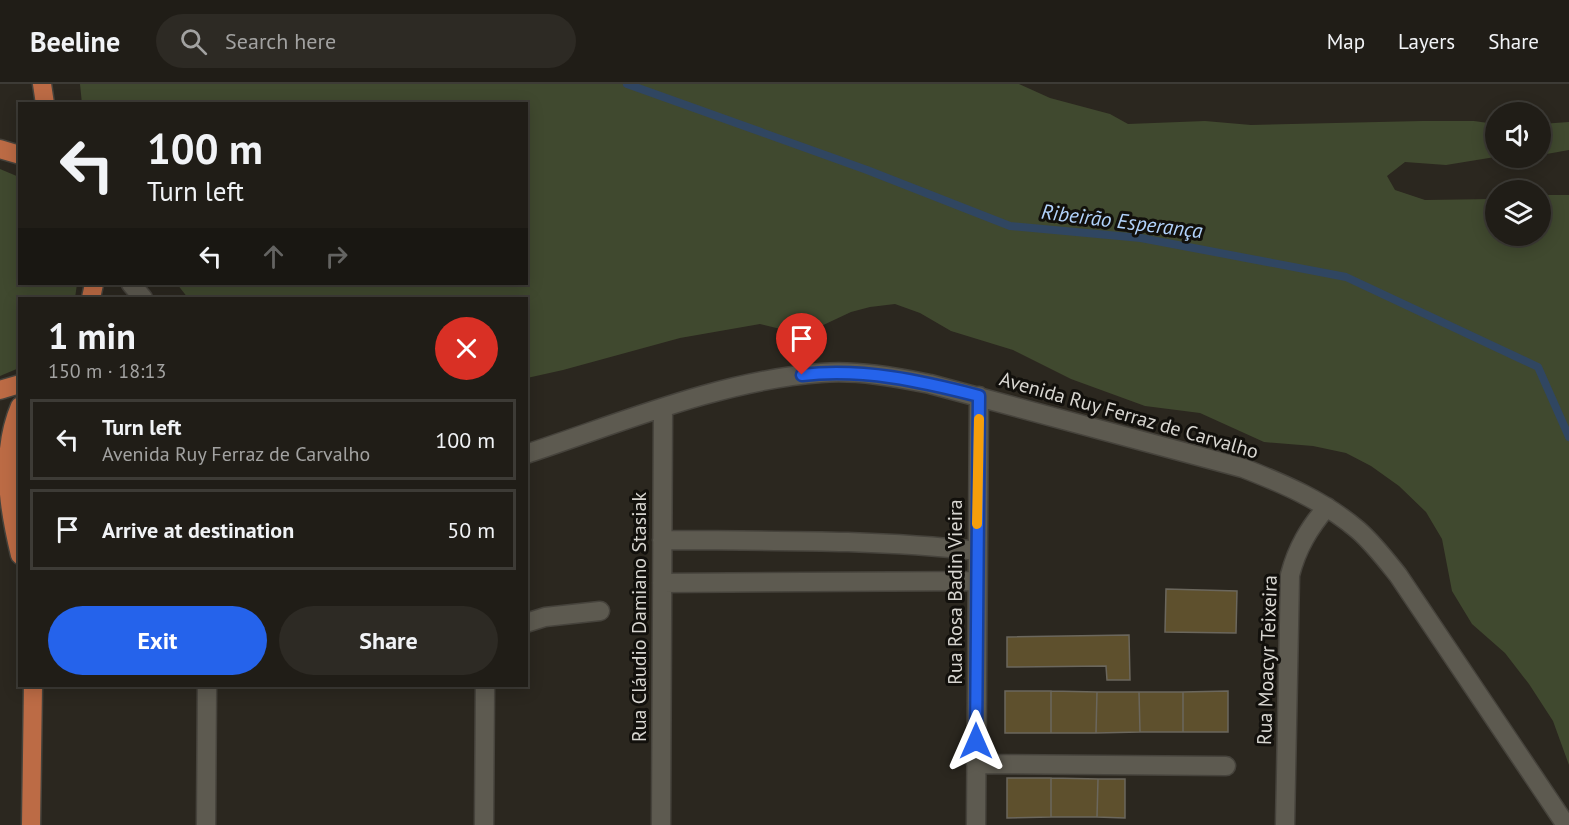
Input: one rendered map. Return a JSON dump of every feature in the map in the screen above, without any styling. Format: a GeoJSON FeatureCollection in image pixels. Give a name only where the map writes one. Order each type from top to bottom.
{"type":"FeatureCollection","features":[{"type":"Feature","properties":{"kind":"main road"},"geometry":{"type":"LineString","coordinates":[[42,84],[45,102]]}},
{"type":"Feature","properties":{"kind":"main road"},"geometry":{"type":"LineString","coordinates":[[0,149],[18,154]]}},
{"type":"Feature","properties":{"kind":"main road"},"geometry":{"type":"LineString","coordinates":[[0,390],[18,385]]}},
{"type":"Feature","properties":{"kind":"main road"},"geometry":{"type":"LineString","coordinates":[[18,409],[5,438],[1,476],[18,547]]}},
{"type":"Feature","properties":{"kind":"main road"},"geometry":{"type":"LineString","coordinates":[[31,825],[33,687]]}},
{"type":"Feature","properties":{"kind":"street"},"geometry":{"type":"LineString","coordinates":[[132,285],[142,297]]}},
{"type":"Feature","properties":{"kind":"street","name":"Avenida Ruy Ferraz de Carvalho"},"geometry":{"type":"LineString","coordinates":[[528,453],[727,388],[779,377],[824,372],[887,375],[930,384],[1243,468],[1284,484],[1327,507],[1359,531],[1398,575],[1566,825]]}},
{"type":"Feature","properties":{"kind":"street","name":"Rua Rosa Badin Vieira"},"geometry":{"type":"LineString","coordinates":[[976,825],[979,396]]}},
{"type":"Feature","properties":{"kind":"street","name":"Rua Cláudio Damiano Stasiak"},"geometry":{"type":"LineString","coordinates":[[661,825],[663,409]]}},
{"type":"Feature","properties":{"kind":"street","name":"Rua Moacyr Teixeira"},"geometry":{"type":"LineString","coordinates":[[1285,825],[1290,575],[1300,544],[1327,507]]}},
{"type":"Feature","properties":{"kind":"street"},"geometry":{"type":"LineString","coordinates":[[662,540],[876,542],[920,544],[977,551]]}},
{"type":"Feature","properties":{"kind":"street"},"geometry":{"type":"LineString","coordinates":[[662,583],[977,581]]}},
{"type":"Feature","properties":{"kind":"street"},"geometry":{"type":"LineString","coordinates":[[528,622],[545,617],[600,611]]}},
{"type":"Feature","properties":{"kind":"street"},"geometry":{"type":"LineString","coordinates":[[206,825],[207,687]]}},
{"type":"Feature","properties":{"kind":"street"},"geometry":{"type":"LineString","coordinates":[[484,825],[485,687]]}},
{"type":"Feature","properties":{"kind":"street"},"geometry":{"type":"LineString","coordinates":[[976,764],[1226,766]]}},
{"type":"Feature","properties":{"kind":"green space"},"geometry":{"type":"Polygon","coordinates":[[[80,84],[1019,84],[1050,98],[1110,114],[1128,124],[1205,121],[1251,125],[1422,121],[1485,123],[1485,159],[1446,165],[1405,162],[1387,176],[1395,190],[1425,200],[1485,199],[1485,246],[1551,246],[1551,195],[1569,195],[1569,765],[1553,721],[1529,684],[1505,653],[1472,624],[1452,591],[1442,539],[1426,512],[1399,486],[1371,466],[1346,453],[1313,446],[1264,442],[1200,413],[1145,406],[1071,379],[1013,350],[951,331],[920,313],[895,304],[851,312],[819,327],[793,332],[760,324],[680,338],[528,378],[528,297],[187,297],[178,285],[528,285],[528,102],[82,102],[80,84]]]}},
{"type":"Feature","properties":{"kind":"green space"},"geometry":{"type":"Polygon","coordinates":[[[1569,122],[1569,150],[1551,153],[1551,123],[1569,122]]]}},
{"type":"Feature","properties":{"kind":"green space"},"geometry":{"type":"Polygon","coordinates":[[[0,169],[18,177],[18,285],[77,285],[75,297],[18,297],[18,368],[0,376],[0,169]]]}},
{"type":"Feature","properties":{"kind":"building"},"geometry":{"type":"Polygon","coordinates":[[[1166,589],[1237,591],[1236,633],[1165,632],[1166,589]]]}},
{"type":"Feature","properties":{"kind":"building"},"geometry":{"type":"Polygon","coordinates":[[[1129,635],[1130,680],[1107,680],[1106,666],[1007,667],[1007,637],[1129,635]]]}},
{"type":"Feature","properties":{"kind":"building"},"geometry":{"type":"Polygon","coordinates":[[[1005,691],[1051,691],[1051,733],[1005,733],[1005,691]]]}},
{"type":"Feature","properties":{"kind":"building"},"geometry":{"type":"Polygon","coordinates":[[[1051,691],[1097,692],[1096,733],[1051,733],[1051,691]]]}},
{"type":"Feature","properties":{"kind":"building"},"geometry":{"type":"Polygon","coordinates":[[[1228,691],[1228,732],[1183,732],[1183,692],[1228,691]]]}},
{"type":"Feature","properties":{"kind":"building"},"geometry":{"type":"Polygon","coordinates":[[[1097,692],[1139,692],[1140,732],[1096,733],[1097,692]]]}},
{"type":"Feature","properties":{"kind":"building"},"geometry":{"type":"Polygon","coordinates":[[[1139,692],[1183,692],[1183,732],[1140,732],[1139,692]]]}},
{"type":"Feature","properties":{"kind":"building"},"geometry":{"type":"Polygon","coordinates":[[[1007,778],[1051,778],[1051,817],[1007,818],[1007,778]]]}},
{"type":"Feature","properties":{"kind":"building"},"geometry":{"type":"Polygon","coordinates":[[[1051,778],[1098,779],[1097,817],[1051,817],[1051,778]]]}},
{"type":"Feature","properties":{"kind":"building"},"geometry":{"type":"Polygon","coordinates":[[[1098,779],[1125,779],[1125,818],[1097,817],[1098,779]]]}},
{"type":"Feature","properties":{"kind":"waterway","name":"Ribeirão Esperança"},"geometry":{"type":"LineString","coordinates":[[627,84],[867,170],[1010,226],[1141,238],[1346,277],[1538,367],[1569,437]]}},
{"type":"Feature","properties":{"kind":"slow traffic"},"geometry":{"type":"LineString","coordinates":[[977,524],[979,419]]}},
{"type":"Feature","properties":{"kind":"route"},"geometry":{"type":"LineString","coordinates":[[802,375],[824,372],[887,375],[979,396],[976,741]]}}]}
